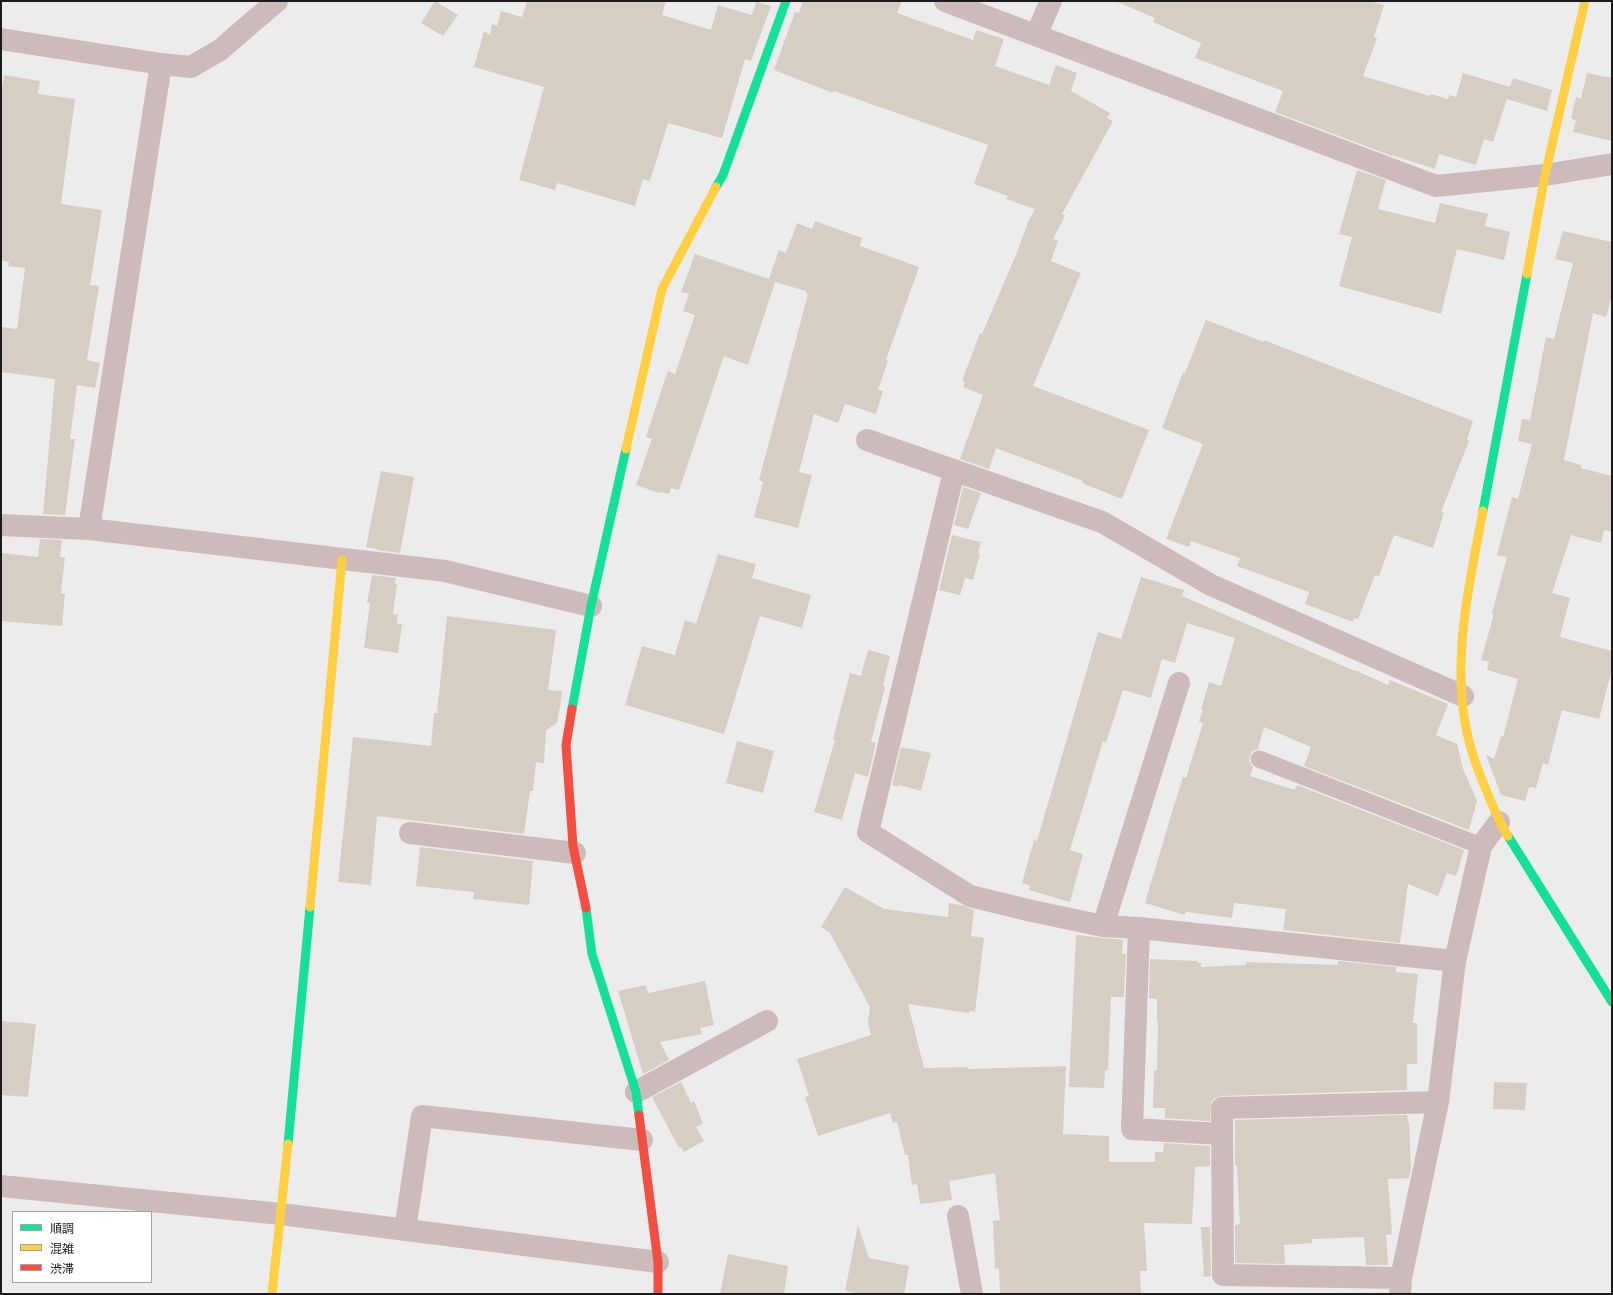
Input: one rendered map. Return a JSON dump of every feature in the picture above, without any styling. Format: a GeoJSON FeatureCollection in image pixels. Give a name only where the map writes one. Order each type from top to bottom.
{"type":"FeatureCollection","features":[{"type":"Feature","properties":{"kind":"street"},"geometry":{"type":"LineString","coordinates":[[1,39],[161,64],[191,67],[220,50],[277,1]]}},
{"type":"Feature","properties":{"kind":"street"},"geometry":{"type":"LineString","coordinates":[[658,1294],[658,1262],[636,1092],[592,954],[586,906],[575,853],[566,745],[590,606],[662,290],[723,175],[786,1]]}},
{"type":"Feature","properties":{"kind":"street"},"geometry":{"type":"LineString","coordinates":[[945,1],[1436,186],[1545,175],[1612,164]]}},
{"type":"Feature","properties":{"kind":"street"},"geometry":{"type":"LineString","coordinates":[[1036,35],[1051,1]]}},
{"type":"Feature","properties":{"kind":"street"},"geometry":{"type":"LineString","coordinates":[[1585,1],[1545,175],[1466,601],[1461,677],[1465,722],[1475,764],[1499,822],[1612,1002]]}},
{"type":"Feature","properties":{"kind":"street"},"geometry":{"type":"LineString","coordinates":[[89,530],[161,64]]}},
{"type":"Feature","properties":{"kind":"street"},"geometry":{"type":"LineString","coordinates":[[867,440],[1102,522],[1211,585],[1463,696]]}},
{"type":"Feature","properties":{"kind":"street"},"geometry":{"type":"LineString","coordinates":[[954,471],[868,832],[970,896],[1032,911],[1103,926],[1139,928],[1455,961]]}},
{"type":"Feature","properties":{"kind":"street"},"geometry":{"type":"LineString","coordinates":[[1,524],[89,530],[445,572],[590,606]]}},
{"type":"Feature","properties":{"kind":"street"},"geometry":{"type":"LineString","coordinates":[[272,1294],[281,1214],[342,560]]}},
{"type":"Feature","properties":{"kind":"street"},"geometry":{"type":"LineString","coordinates":[[1103,926],[1179,683]]}},
{"type":"Feature","properties":{"kind":"street"},"geometry":{"type":"LineString","coordinates":[[1438,1102],[1222,1108],[1222,1275],[1401,1286],[1438,1102],[1455,961],[1481,846],[1499,822]]}},
{"type":"Feature","properties":{"kind":"street"},"geometry":{"type":"LineString","coordinates":[[410,833],[575,853]]}},
{"type":"Feature","properties":{"kind":"street"},"geometry":{"type":"LineString","coordinates":[[1139,928],[1132,1129],[1222,1134]]}},
{"type":"Feature","properties":{"kind":"street"},"geometry":{"type":"LineString","coordinates":[[636,1092],[766,1021]]}},
{"type":"Feature","properties":{"kind":"street"},"geometry":{"type":"LineString","coordinates":[[405,1230],[422,1116],[642,1140]]}},
{"type":"Feature","properties":{"kind":"street"},"geometry":{"type":"LineString","coordinates":[[1,1186],[281,1214],[658,1262]]}},
{"type":"Feature","properties":{"kind":"street"},"geometry":{"type":"LineString","coordinates":[[958,1216],[972,1294]]}},
{"type":"Feature","properties":{"kind":"lane"},"geometry":{"type":"LineString","coordinates":[[1259,759],[1481,846]]}},
{"type":"Feature","properties":{"kind":"building"},"geometry":{"type":"Polygon","coordinates":[[[435,1],[458,15],[443,36],[421,23],[435,1]]]}},
{"type":"Feature","properties":{"kind":"building"},"geometry":{"type":"Polygon","coordinates":[[[527,1],[666,1],[662,15],[711,30],[718,5],[752,15],[756,2],[771,6],[751,61],[745,59],[722,138],[668,123],[650,181],[643,179],[635,206],[557,183],[555,190],[519,180],[544,87],[474,67],[484,31],[490,35],[492,24],[497,26],[501,11],[522,17],[527,1]]]}},
{"type":"Feature","properties":{"kind":"building"},"geometry":{"type":"Polygon","coordinates":[[[803,1],[902,1],[897,13],[973,40],[976,30],[1004,39],[995,66],[1049,85],[1056,65],[1077,73],[1071,91],[1110,113],[1107,118],[1113,121],[1062,214],[1065,216],[1053,239],[1058,241],[1051,261],[1081,273],[1033,386],[1149,430],[1122,499],[1082,483],[1083,481],[996,448],[989,469],[960,459],[983,395],[963,387],[965,382],[962,381],[980,333],[982,334],[1018,250],[1028,222],[1035,209],[1006,199],[1008,196],[974,184],[988,145],[834,91],[833,93],[774,70],[795,12],[799,13],[803,1]]]}},
{"type":"Feature","properties":{"kind":"building"},"geometry":{"type":"Polygon","coordinates":[[[1115,1],[1369,1],[1384,5],[1374,37],[1377,38],[1363,76],[1430,96],[1431,94],[1448,99],[1449,95],[1456,97],[1463,73],[1510,87],[1513,78],[1552,90],[1547,111],[1507,99],[1493,142],[1484,139],[1476,165],[1439,154],[1435,169],[1392,156],[1275,112],[1283,91],[1195,58],[1201,43],[1153,22],[1155,18],[1115,1]]]}},
{"type":"Feature","properties":{"kind":"building"},"geometry":{"type":"Polygon","coordinates":[[[1587,73],[1612,78],[1612,141],[1573,132],[1576,120],[1571,119],[1576,97],[1581,99],[1587,73]]]}},
{"type":"Feature","properties":{"kind":"building"},"geometry":{"type":"Polygon","coordinates":[[[4,75],[40,81],[38,94],[75,99],[61,204],[102,210],[90,285],[99,286],[87,360],[100,363],[95,388],[77,385],[70,439],[75,439],[65,515],[43,514],[55,379],[1,372],[1,327],[17,329],[25,268],[8,266],[9,262],[1,260],[1,96],[4,75]]]}},
{"type":"Feature","properties":{"kind":"building"},"geometry":{"type":"Polygon","coordinates":[[[1357,170],[1386,180],[1378,209],[1435,223],[1440,203],[1488,214],[1485,226],[1510,232],[1504,260],[1457,249],[1441,314],[1339,286],[1352,237],[1339,234],[1357,170]]]}},
{"type":"Feature","properties":{"kind":"building"},"geometry":{"type":"Polygon","coordinates":[[[815,221],[862,238],[860,246],[919,267],[886,360],[888,361],[878,390],[883,391],[876,414],[845,404],[838,423],[814,414],[799,472],[812,475],[798,528],[754,517],[763,482],[759,480],[808,294],[806,291],[775,282],[748,365],[724,356],[679,490],[671,488],[669,494],[659,493],[636,485],[652,439],[646,437],[664,382],[668,371],[675,374],[695,315],[683,311],[689,294],[681,292],[695,254],[769,279],[779,250],[786,253],[797,223],[812,229],[815,221]]]}},
{"type":"Feature","properties":{"kind":"building"},"geometry":{"type":"Polygon","coordinates":[[[1563,231],[1612,242],[1612,296],[1606,317],[1593,313],[1564,460],[1581,465],[1581,468],[1612,476],[1612,532],[1604,530],[1601,543],[1571,535],[1552,593],[1570,598],[1560,637],[1612,651],[1612,669],[1599,719],[1562,710],[1548,765],[1543,763],[1536,788],[1529,787],[1525,801],[1501,795],[1486,755],[1494,759],[1501,736],[1503,737],[1518,679],[1487,670],[1489,662],[1481,660],[1494,614],[1492,613],[1507,557],[1497,555],[1512,497],[1518,499],[1532,444],[1518,441],[1522,419],[1530,420],[1546,337],[1554,339],[1573,263],[1555,259],[1563,231]]]}},
{"type":"Feature","properties":{"kind":"building"},"geometry":{"type":"Polygon","coordinates":[[[1206,320],[1264,342],[1264,340],[1473,421],[1467,440],[1469,441],[1441,512],[1444,513],[1433,548],[1394,535],[1379,576],[1375,575],[1358,619],[1354,618],[1353,622],[1305,604],[1309,592],[1237,566],[1240,558],[1191,541],[1189,547],[1166,539],[1203,444],[1162,428],[1183,372],[1185,373],[1206,320]]]}},
{"type":"Feature","properties":{"kind":"building"},"geometry":{"type":"Polygon","coordinates":[[[381,471],[414,477],[400,553],[366,547],[381,471]]]}},
{"type":"Feature","properties":{"kind":"building"},"geometry":{"type":"Polygon","coordinates":[[[963,487],[981,493],[968,529],[954,525],[963,487]]]}},
{"type":"Feature","properties":{"kind":"building"},"geometry":{"type":"Polygon","coordinates":[[[952,535],[981,542],[978,553],[980,553],[973,580],[965,578],[960,595],[939,590],[952,535]]]}},
{"type":"Feature","properties":{"kind":"building"},"geometry":{"type":"Polygon","coordinates":[[[40,539],[62,540],[60,557],[65,557],[61,593],[65,594],[62,626],[1,621],[1,553],[38,557],[40,539]]]}},
{"type":"Feature","properties":{"kind":"building"},"geometry":{"type":"Polygon","coordinates":[[[718,554],[756,564],[752,578],[811,595],[802,628],[760,616],[724,734],[625,705],[642,646],[675,655],[685,620],[696,624],[718,554]]]}},
{"type":"Feature","properties":{"kind":"building"},"geometry":{"type":"Polygon","coordinates":[[[372,575],[396,578],[395,584],[397,584],[393,614],[398,615],[397,624],[402,624],[398,653],[364,648],[370,603],[367,603],[372,575]]]}},
{"type":"Feature","properties":{"kind":"building"},"geometry":{"type":"Polygon","coordinates":[[[1141,577],[1184,590],[1182,596],[1388,685],[1390,680],[1448,704],[1436,735],[1457,744],[1463,769],[1477,801],[1469,830],[1304,766],[1311,747],[1264,727],[1258,749],[1252,751],[1250,756],[1249,761],[1253,767],[1250,776],[1295,790],[1297,785],[1464,850],[1456,876],[1447,873],[1438,896],[1408,884],[1400,943],[1283,930],[1286,909],[1234,903],[1232,918],[1186,912],[1185,915],[1145,903],[1183,777],[1186,778],[1203,723],[1199,722],[1203,709],[1201,709],[1209,682],[1221,686],[1235,638],[1187,623],[1175,663],[1162,659],[1151,698],[1123,690],[1106,743],[1103,741],[1070,850],[1083,854],[1070,902],[1029,890],[1030,886],[1022,883],[1034,840],[1037,841],[1098,632],[1121,639],[1141,577]]]}},
{"type":"Feature","properties":{"kind":"building"},"geometry":{"type":"Polygon","coordinates":[[[447,616],[556,630],[548,690],[562,691],[560,707],[557,723],[546,730],[544,763],[536,762],[533,791],[530,791],[524,834],[377,816],[371,885],[338,882],[353,737],[431,746],[434,713],[437,713],[447,616]]]}},
{"type":"Feature","properties":{"kind":"building"},"geometry":{"type":"Polygon","coordinates":[[[868,650],[890,656],[883,686],[885,687],[871,742],[876,743],[868,777],[855,773],[842,820],[814,812],[835,740],[833,739],[850,673],[861,676],[868,650]]]}},
{"type":"Feature","properties":{"kind":"building"},"geometry":{"type":"Polygon","coordinates":[[[737,741],[774,751],[763,793],[726,783],[737,741]]]}},
{"type":"Feature","properties":{"kind":"building"},"geometry":{"type":"Polygon","coordinates":[[[901,747],[931,753],[921,791],[899,785],[898,787],[892,785],[901,747]]]}},
{"type":"Feature","properties":{"kind":"building"},"geometry":{"type":"Polygon","coordinates":[[[420,847],[533,861],[529,905],[473,899],[474,892],[416,886],[420,847]]]}},
{"type":"Feature","properties":{"kind":"building"},"geometry":{"type":"Polygon","coordinates":[[[845,887],[884,909],[948,917],[949,903],[961,905],[974,910],[971,936],[984,938],[975,1012],[970,1011],[969,1013],[908,1004],[924,1068],[967,1067],[968,1069],[1066,1066],[1063,1134],[1109,1136],[1109,1162],[1155,1162],[1155,1152],[1163,1152],[1164,1143],[1210,1146],[1210,1166],[1195,1167],[1192,1224],[1144,1223],[1147,1271],[1140,1271],[1141,1294],[1000,1294],[999,1268],[995,1269],[993,1221],[1000,1220],[995,1173],[949,1181],[952,1200],[920,1204],[917,1184],[912,1185],[908,1155],[905,1155],[897,1122],[893,1123],[890,1113],[818,1136],[805,1097],[809,1096],[797,1059],[871,1035],[868,1022],[870,1007],[830,933],[821,927],[845,887]]]}},
{"type":"Feature","properties":{"kind":"building"},"geometry":{"type":"Polygon","coordinates":[[[1076,935],[1123,940],[1122,954],[1126,954],[1124,997],[1111,997],[1108,1071],[1105,1070],[1104,1088],[1069,1087],[1076,935]]]}},
{"type":"Feature","properties":{"kind":"building"},"geometry":{"type":"Polygon","coordinates":[[[1150,959],[1198,961],[1198,963],[1201,963],[1201,967],[1246,965],[1246,962],[1338,965],[1338,961],[1396,967],[1396,972],[1418,974],[1413,1023],[1417,1023],[1417,1064],[1407,1064],[1407,1090],[1222,1096],[1215,1098],[1211,1102],[1210,1121],[1165,1118],[1165,1108],[1153,1108],[1154,1070],[1157,1070],[1158,1022],[1157,999],[1149,998],[1150,959]]]}},
{"type":"Feature","properties":{"kind":"building"},"geometry":{"type":"Polygon","coordinates":[[[705,981],[714,1025],[700,1028],[702,1034],[660,1042],[669,1060],[643,1074],[618,991],[646,985],[648,993],[705,981]]]}},
{"type":"Feature","properties":{"kind":"building"},"geometry":{"type":"Polygon","coordinates":[[[1,1021],[36,1024],[28,1097],[1,1095],[1,1021]]]}},
{"type":"Feature","properties":{"kind":"building"},"geometry":{"type":"Polygon","coordinates":[[[681,1082],[691,1103],[694,1101],[703,1123],[696,1127],[704,1141],[684,1152],[681,1147],[679,1148],[652,1097],[681,1082]]]}},
{"type":"Feature","properties":{"kind":"building"},"geometry":{"type":"Polygon","coordinates":[[[1494,1082],[1527,1083],[1525,1110],[1493,1109],[1494,1082]]]}},
{"type":"Feature","properties":{"kind":"building"},"geometry":{"type":"Polygon","coordinates":[[[1407,1115],[1409,1122],[1411,1169],[1409,1178],[1388,1179],[1392,1234],[1386,1235],[1388,1265],[1366,1265],[1364,1237],[1312,1239],[1312,1243],[1284,1245],[1285,1264],[1235,1263],[1235,1225],[1240,1224],[1237,1166],[1235,1166],[1235,1120],[1407,1115]]]}},
{"type":"Feature","properties":{"kind":"building"},"geometry":{"type":"Polygon","coordinates":[[[858,1225],[869,1258],[909,1266],[904,1294],[861,1294],[845,1291],[858,1225]]]}},
{"type":"Feature","properties":{"kind":"building"},"geometry":{"type":"Polygon","coordinates":[[[1201,1227],[1210,1227],[1211,1276],[1204,1277],[1201,1227]]]}},
{"type":"Feature","properties":{"kind":"building"},"geometry":{"type":"Polygon","coordinates":[[[728,1254],[788,1266],[784,1294],[720,1294],[728,1254]]]}},
{"type":"Feature","properties":{"kind":"traffic: fast"},"geometry":{"type":"LineString","coordinates":[[716,187],[723,175],[786,1]]}},
{"type":"Feature","properties":{"kind":"traffic: fast"},"geometry":{"type":"LineString","coordinates":[[1483,511],[1527,274]]}},
{"type":"Feature","properties":{"kind":"traffic: fast"},"geometry":{"type":"LineString","coordinates":[[572,709],[591,606],[626,449]]}},
{"type":"Feature","properties":{"kind":"traffic: fast"},"geometry":{"type":"LineString","coordinates":[[1508,836],[1612,1002]]}},
{"type":"Feature","properties":{"kind":"traffic: fast"},"geometry":{"type":"LineString","coordinates":[[288,1144],[310,907]]}},
{"type":"Feature","properties":{"kind":"traffic: fast"},"geometry":{"type":"LineString","coordinates":[[586,908],[592,954],[636,1092],[639,1115]]}},
{"type":"Feature","properties":{"kind":"traffic: slow"},"geometry":{"type":"LineString","coordinates":[[1527,274],[1545,175],[1585,1]]}},
{"type":"Feature","properties":{"kind":"traffic: slow"},"geometry":{"type":"LineString","coordinates":[[626,449],[662,289],[716,187]]}},
{"type":"Feature","properties":{"kind":"traffic: slow"},"geometry":{"type":"LineString","coordinates":[[1483,511],[1468,590],[1465,616],[1462,643],[1462,696],[1465,722],[1474,758],[1494,809],[1508,836]]}},
{"type":"Feature","properties":{"kind":"traffic: slow"},"geometry":{"type":"LineString","coordinates":[[310,907],[342,560]]}},
{"type":"Feature","properties":{"kind":"traffic: slow"},"geometry":{"type":"LineString","coordinates":[[272,1294],[288,1144]]}},
{"type":"Feature","properties":{"kind":"traffic: jam"},"geometry":{"type":"LineString","coordinates":[[572,709],[566,745],[573,846],[586,908]]}},
{"type":"Feature","properties":{"kind":"traffic: jam"},"geometry":{"type":"LineString","coordinates":[[639,1115],[658,1262],[658,1294]]}}]}
